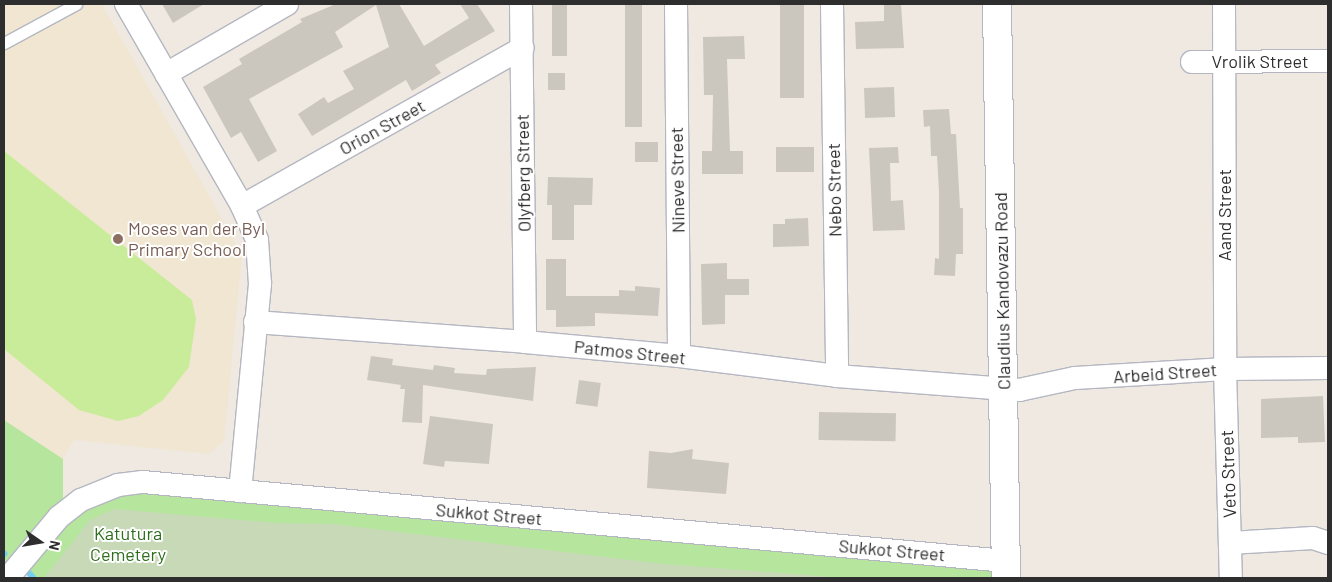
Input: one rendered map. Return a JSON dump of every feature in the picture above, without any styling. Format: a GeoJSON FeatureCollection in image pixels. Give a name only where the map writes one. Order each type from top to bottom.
{"type":"FeatureCollection","features":[{"type":"Feature","properties":{"kind":"street"},"geometry":{"type":"LineString","coordinates":[[126,4],[242,206],[257,240],[260,259],[240,491]]}},
{"type":"Feature","properties":{"kind":"street"},"geometry":{"type":"LineString","coordinates":[[166,74],[287,4]]}},
{"type":"Feature","properties":{"kind":"street","name":"Olyfberg Street"},"geometry":{"type":"LineString","coordinates":[[521,4],[525,342]]}},
{"type":"Feature","properties":{"kind":"street","name":"Nineve Street"},"geometry":{"type":"LineString","coordinates":[[676,4],[679,356]]}},
{"type":"Feature","properties":{"kind":"street","name":"Nebo Street"},"geometry":{"type":"LineString","coordinates":[[832,4],[837,376]]}},
{"type":"Feature","properties":{"kind":"street","name":"Claudius Kandovazu Road"},"geometry":{"type":"LineString","coordinates":[[997,4],[1006,570]]}},
{"type":"Feature","properties":{"kind":"street","name":"Aand Street"},"geometry":{"type":"LineString","coordinates":[[1224,4],[1225,369]]}},
{"type":"Feature","properties":{"kind":"street","name":"Orion Street"},"geometry":{"type":"LineString","coordinates":[[242,206],[522,48]]}},
{"type":"Feature","properties":{"kind":"street","name":"Vrolik Street"},"geometry":{"type":"LineString","coordinates":[[1192,62],[1328,61]]}},
{"type":"Feature","properties":{"kind":"street","name":"Patmos Street"},"geometry":{"type":"LineString","coordinates":[[255,322],[525,342],[679,356],[837,376],[1004,389]]}},
{"type":"Feature","properties":{"kind":"street","name":"Arbeid Street"},"geometry":{"type":"LineString","coordinates":[[1004,389],[1037,388],[1075,378],[1225,369],[1328,368]]}},
{"type":"Feature","properties":{"kind":"street","name":"Veto Street"},"geometry":{"type":"LineString","coordinates":[[1225,369],[1231,578]]}},
{"type":"Feature","properties":{"kind":"street","name":"Sukkot Street"},"geometry":{"type":"LineString","coordinates":[[8,578],[59,517],[90,494],[118,485],[142,482],[1006,570]]}},
{"type":"Feature","properties":{"kind":"street"},"geometry":{"type":"LineString","coordinates":[[1230,543],[1313,538],[1328,543]]}},
{"type":"Feature","properties":{"kind":"lane"},"geometry":{"type":"LineString","coordinates":[[4,44],[76,4]]}},
{"type":"Feature","properties":{"kind":"shaded area","name":"Moses van der Byl Primary School"},"geometry":{"type":"Polygon","coordinates":[[[4,4],[102,4],[242,255],[224,441],[209,454],[74,440],[63,459],[4,420],[4,4]]]}},
{"type":"Feature","properties":{"kind":"green space"},"geometry":{"type":"Polygon","coordinates":[[[4,151],[192,300],[196,319],[189,367],[163,400],[139,416],[118,421],[79,410],[4,349],[4,151]]]}},
{"type":"Feature","properties":{"kind":"green space"},"geometry":{"type":"Polygon","coordinates":[[[4,420],[63,459],[63,513],[118,485],[1006,561],[1006,578],[34,578],[24,566],[4,578],[4,420]]]}},
{"type":"Feature","properties":{"kind":"green space","name":"Katutura Cemetery"},"geometry":{"type":"Polygon","coordinates":[[[114,509],[277,523],[333,524],[664,564],[845,578],[44,578],[90,520],[114,509]]]}},
{"type":"Feature","properties":{"kind":"building"},"geometry":{"type":"Polygon","coordinates":[[[162,4],[204,4],[173,23],[162,4]]]}},
{"type":"Feature","properties":{"kind":"building"},"geometry":{"type":"Polygon","coordinates":[[[336,4],[399,4],[424,46],[469,18],[460,4],[477,4],[495,31],[435,65],[441,73],[412,91],[406,80],[312,136],[298,114],[324,97],[328,103],[354,89],[343,71],[389,47],[376,5],[335,32],[343,47],[249,99],[277,151],[258,162],[241,132],[231,138],[203,87],[242,64],[239,59],[302,22],[300,19],[336,4]]]}},
{"type":"Feature","properties":{"kind":"building"},"geometry":{"type":"Polygon","coordinates":[[[552,4],[567,4],[567,56],[552,56],[552,4]]]}},
{"type":"Feature","properties":{"kind":"building"},"geometry":{"type":"Polygon","coordinates":[[[625,4],[642,4],[642,127],[625,127],[625,4]]]}},
{"type":"Feature","properties":{"kind":"building"},"geometry":{"type":"Polygon","coordinates":[[[780,4],[804,4],[804,98],[780,98],[780,4]]]}},
{"type":"Feature","properties":{"kind":"building"},"geometry":{"type":"Polygon","coordinates":[[[884,4],[901,4],[904,48],[856,49],[855,22],[884,21],[884,4]]]}},
{"type":"Feature","properties":{"kind":"building"},"geometry":{"type":"Polygon","coordinates":[[[744,36],[745,59],[727,59],[730,151],[743,151],[743,174],[702,174],[702,151],[712,151],[713,95],[704,95],[703,37],[744,36]]]}},
{"type":"Feature","properties":{"kind":"building"},"geometry":{"type":"Polygon","coordinates":[[[548,73],[565,73],[565,90],[548,90],[548,73]]]}},
{"type":"Feature","properties":{"kind":"building"},"geometry":{"type":"Polygon","coordinates":[[[894,87],[895,117],[865,118],[864,88],[894,87]]]}},
{"type":"Feature","properties":{"kind":"building"},"geometry":{"type":"Polygon","coordinates":[[[949,109],[951,134],[956,134],[960,208],[963,208],[963,254],[956,254],[955,276],[934,275],[935,258],[939,259],[937,156],[931,156],[930,126],[924,127],[923,110],[949,109]]]}},
{"type":"Feature","properties":{"kind":"building"},"geometry":{"type":"Polygon","coordinates":[[[635,142],[658,142],[658,162],[635,162],[635,142]]]}},
{"type":"Feature","properties":{"kind":"building"},"geometry":{"type":"Polygon","coordinates":[[[776,147],[814,147],[814,172],[776,172],[776,147]]]}},
{"type":"Feature","properties":{"kind":"building"},"geometry":{"type":"Polygon","coordinates":[[[898,147],[899,163],[890,163],[891,201],[903,200],[905,230],[873,231],[869,148],[898,147]]]}},
{"type":"Feature","properties":{"kind":"building"},"geometry":{"type":"Polygon","coordinates":[[[548,177],[593,178],[592,205],[574,205],[574,240],[552,240],[552,205],[547,205],[548,177]]]}},
{"type":"Feature","properties":{"kind":"building"},"geometry":{"type":"Polygon","coordinates":[[[808,218],[809,246],[773,247],[773,224],[785,224],[785,219],[808,218]]]}},
{"type":"Feature","properties":{"kind":"building"},"geometry":{"type":"Polygon","coordinates":[[[546,259],[566,259],[566,296],[619,296],[619,290],[635,291],[635,286],[660,288],[658,316],[595,313],[595,326],[556,327],[556,310],[546,310],[546,259]]]}},
{"type":"Feature","properties":{"kind":"building"},"geometry":{"type":"Polygon","coordinates":[[[727,263],[727,279],[749,279],[749,295],[725,295],[725,324],[702,325],[701,264],[727,263]]]}},
{"type":"Feature","properties":{"kind":"building"},"geometry":{"type":"Polygon","coordinates":[[[371,356],[393,359],[392,365],[433,370],[434,365],[455,368],[454,373],[486,375],[487,369],[536,367],[533,401],[423,385],[422,423],[402,422],[405,389],[400,389],[401,385],[367,380],[371,356]]]}},
{"type":"Feature","properties":{"kind":"building"},"geometry":{"type":"Polygon","coordinates":[[[579,380],[601,383],[597,407],[576,404],[579,380]]]}},
{"type":"Feature","properties":{"kind":"building"},"geometry":{"type":"Polygon","coordinates":[[[1323,396],[1325,442],[1298,443],[1298,437],[1261,438],[1261,399],[1323,396]]]}},
{"type":"Feature","properties":{"kind":"building"},"geometry":{"type":"Polygon","coordinates":[[[819,412],[896,413],[895,441],[819,440],[819,412]]]}},
{"type":"Feature","properties":{"kind":"building"},"geometry":{"type":"Polygon","coordinates":[[[430,416],[493,424],[489,464],[445,461],[444,467],[423,464],[430,416]]]}},
{"type":"Feature","properties":{"kind":"building"},"geometry":{"type":"Polygon","coordinates":[[[693,449],[692,459],[729,463],[726,494],[647,488],[649,451],[671,453],[693,449]]]}},
{"type":"Feature","properties":{"kind":"waterway"},"geometry":{"type":"LineString","coordinates":[[24,567],[34,578]]}},
{"type":"Feature","properties":{"kind":"place","name":"Moses van der Byl Primary School"},"geometry":{"type":"Point","coordinates":[118,239]}}]}
